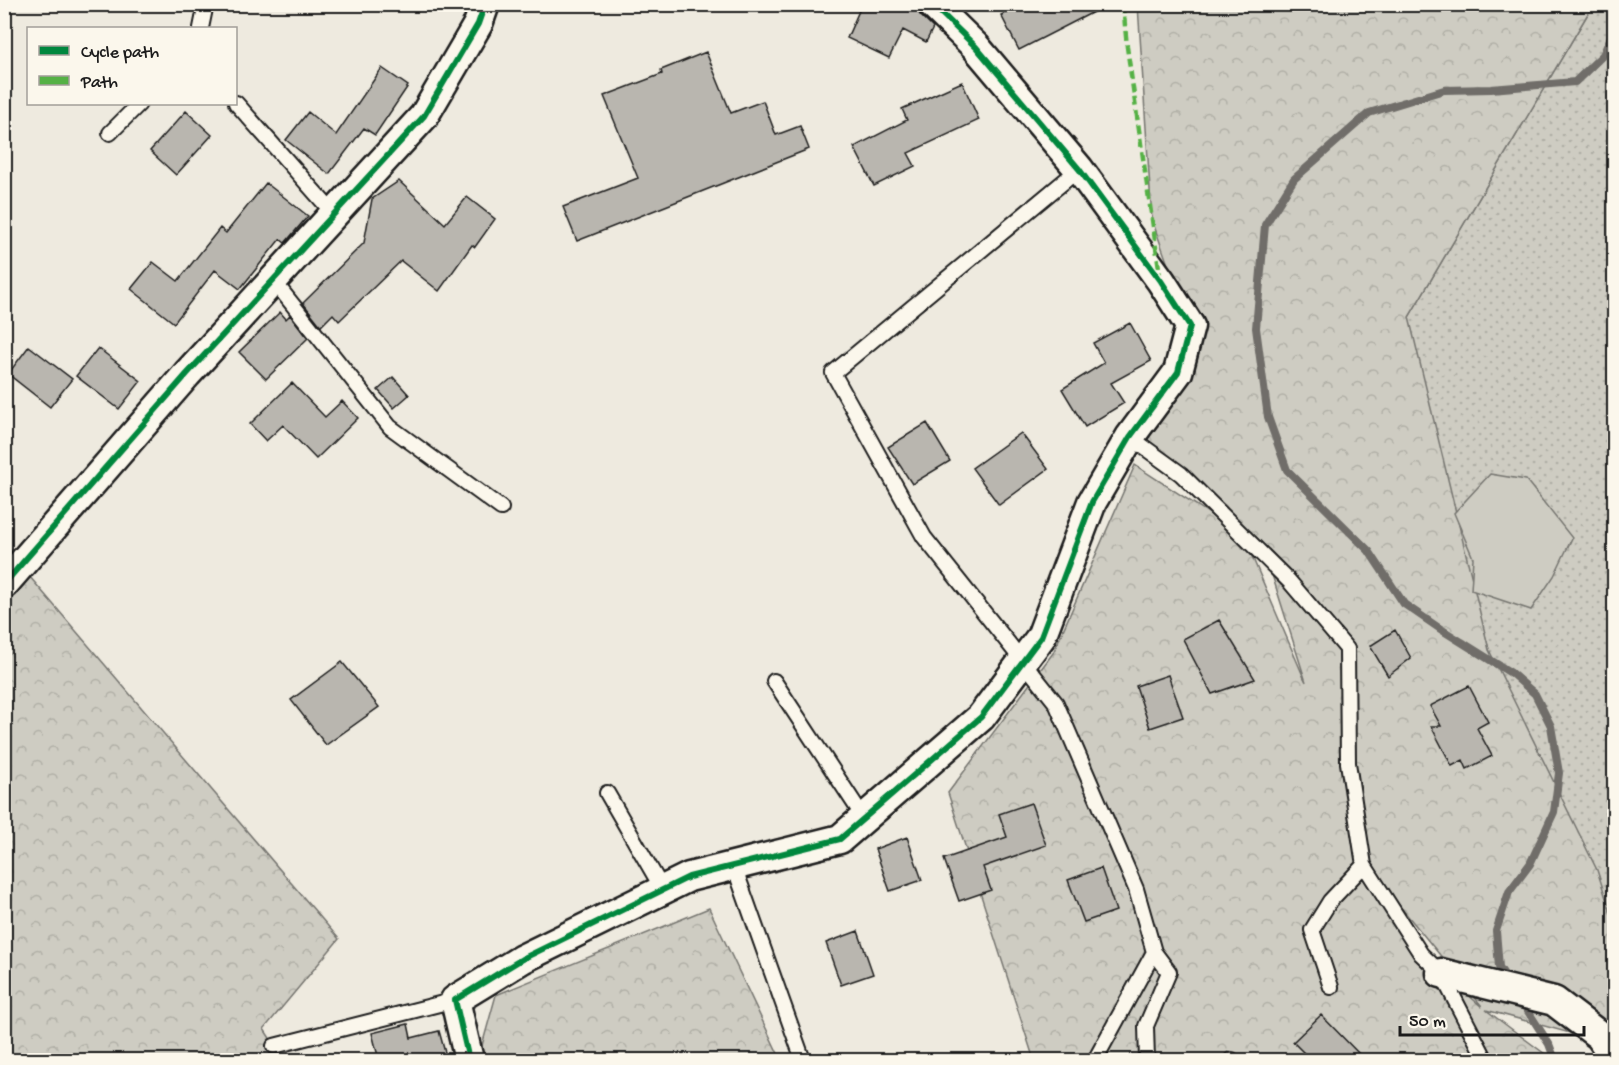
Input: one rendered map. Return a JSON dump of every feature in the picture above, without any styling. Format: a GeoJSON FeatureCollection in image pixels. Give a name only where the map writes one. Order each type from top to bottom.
{"type":"FeatureCollection","features":[{"type":"Feature","properties":{"kind":"street"},"geometry":{"type":"LineString","coordinates":[[4,584],[187,374],[424,116],[478,24],[485,4]]}},
{"type":"Feature","properties":{"kind":"street"},"geometry":{"type":"LineString","coordinates":[[470,1060],[455,1000],[522,959],[689,876],[840,839],[981,717],[1041,637],[1092,502],[1130,437],[1178,372],[1190,326],[1161,280],[1078,169],[976,46],[932,4]]}},
{"type":"Feature","properties":{"kind":"street"},"geometry":{"type":"LineString","coordinates":[[1441,973],[1554,1001],[1600,1036],[1614,1058]]}},
{"type":"Feature","properties":{"kind":"lane"},"geometry":{"type":"LineString","coordinates":[[201,27],[206,4]]}},
{"type":"Feature","properties":{"kind":"lane"},"geometry":{"type":"LineString","coordinates":[[237,104],[333,214]]}},
{"type":"Feature","properties":{"kind":"lane"},"geometry":{"type":"LineString","coordinates":[[110,133],[138,105]]}},
{"type":"Feature","properties":{"kind":"lane"},"geometry":{"type":"LineString","coordinates":[[1078,169],[833,373],[924,537],[1056,703],[1136,889],[1154,952],[1169,972],[1146,1026],[1147,1060]]}},
{"type":"Feature","properties":{"kind":"lane"},"geometry":{"type":"LineString","coordinates":[[273,280],[390,427],[501,508]]}},
{"type":"Feature","properties":{"kind":"lane"},"geometry":{"type":"LineString","coordinates":[[1130,437],[1181,474],[1289,581],[1347,649],[1348,763],[1364,866],[1421,954],[1441,973],[1486,1060]]}},
{"type":"Feature","properties":{"kind":"lane"},"geometry":{"type":"LineString","coordinates":[[774,681],[864,818]]}},
{"type":"Feature","properties":{"kind":"lane"},"geometry":{"type":"LineString","coordinates":[[607,793],[663,890]]}},
{"type":"Feature","properties":{"kind":"lane"},"geometry":{"type":"LineString","coordinates":[[734,866],[803,1060]]}},
{"type":"Feature","properties":{"kind":"lane"},"geometry":{"type":"LineString","coordinates":[[1331,987],[1312,930],[1330,901],[1364,866]]}},
{"type":"Feature","properties":{"kind":"lane"},"geometry":{"type":"LineString","coordinates":[[1095,1060],[1154,952]]}},
{"type":"Feature","properties":{"kind":"lane"},"geometry":{"type":"LineString","coordinates":[[274,1046],[455,1000]]}},
{"type":"Feature","properties":{"kind":"green space"},"geometry":{"type":"Polygon","coordinates":[[[1138,5],[1593,5],[1409,317],[1489,650],[1597,870],[1614,923],[1614,1045],[1486,1010],[1553,1060],[1034,1060],[948,793],[1053,653],[1135,465],[1233,529],[1144,446],[1190,326],[1152,220],[1138,5]],[[1245,540],[1304,678],[1306,682],[1267,559],[1245,540]],[[1371,871],[1421,954],[1481,1006],[1481,1005],[1371,871]]]}},
{"type":"Feature","properties":{"kind":"green space"},"geometry":{"type":"Polygon","coordinates":[[[1593,5],[1614,5],[1614,948],[1552,868],[1400,340],[1409,317],[1593,5]]]}},
{"type":"Feature","properties":{"kind":"green space"},"geometry":{"type":"Polygon","coordinates":[[[1490,474],[1526,480],[1572,538],[1554,576],[1531,610],[1471,590],[1473,558],[1454,513],[1490,474]]]}},
{"type":"Feature","properties":{"kind":"green space"},"geometry":{"type":"Polygon","coordinates":[[[6,549],[339,939],[264,1029],[284,1060],[5,1060],[6,549]]]}},
{"type":"Feature","properties":{"kind":"green space"},"geometry":{"type":"Polygon","coordinates":[[[709,908],[781,1060],[478,1060],[496,995],[709,908]]]}},
{"type":"Feature","properties":{"kind":"building"},"geometry":{"type":"Polygon","coordinates":[[[862,4],[911,4],[933,28],[926,42],[903,30],[889,58],[847,38],[862,4]]]}},
{"type":"Feature","properties":{"kind":"building"},"geometry":{"type":"Polygon","coordinates":[[[1022,4],[1109,4],[1019,50],[1001,15],[1022,4]]]}},
{"type":"Feature","properties":{"kind":"building"},"geometry":{"type":"Polygon","coordinates":[[[706,52],[731,113],[763,101],[776,135],[800,126],[809,149],[577,241],[563,207],[638,178],[604,96],[662,74],[661,70],[706,52]]]}},
{"type":"Feature","properties":{"kind":"building"},"geometry":{"type":"Polygon","coordinates":[[[382,68],[408,86],[375,135],[364,128],[329,174],[286,140],[308,112],[336,135],[382,68]]]}},
{"type":"Feature","properties":{"kind":"building"},"geometry":{"type":"Polygon","coordinates":[[[962,82],[979,120],[908,153],[915,166],[874,186],[854,147],[907,120],[902,109],[962,82]]]}},
{"type":"Feature","properties":{"kind":"building"},"geometry":{"type":"Polygon","coordinates":[[[186,111],[212,135],[176,175],[150,151],[186,111]]]}},
{"type":"Feature","properties":{"kind":"building"},"geometry":{"type":"Polygon","coordinates":[[[399,181],[445,224],[467,197],[495,219],[475,247],[472,245],[439,291],[401,261],[339,321],[333,314],[321,326],[303,303],[364,243],[372,199],[399,181]]]}},
{"type":"Feature","properties":{"kind":"building"},"geometry":{"type":"Polygon","coordinates":[[[266,183],[308,216],[285,243],[280,239],[240,289],[215,270],[174,323],[131,289],[153,262],[178,281],[220,228],[226,233],[266,183]]]}},
{"type":"Feature","properties":{"kind":"building"},"geometry":{"type":"Polygon","coordinates":[[[280,312],[286,319],[290,315],[308,338],[266,379],[239,352],[280,312]]]}},
{"type":"Feature","properties":{"kind":"building"},"geometry":{"type":"Polygon","coordinates":[[[1130,323],[1151,361],[1111,383],[1124,403],[1085,427],[1062,389],[1104,363],[1093,343],[1130,323]]]}},
{"type":"Feature","properties":{"kind":"building"},"geometry":{"type":"Polygon","coordinates":[[[29,346],[72,379],[50,407],[8,374],[29,346]]]}},
{"type":"Feature","properties":{"kind":"building"},"geometry":{"type":"Polygon","coordinates":[[[98,348],[141,381],[119,409],[76,376],[98,348]]]}},
{"type":"Feature","properties":{"kind":"building"},"geometry":{"type":"Polygon","coordinates":[[[393,377],[409,395],[394,408],[378,390],[393,377]]]}},
{"type":"Feature","properties":{"kind":"building"},"geometry":{"type":"Polygon","coordinates":[[[292,383],[325,417],[342,401],[358,418],[316,459],[283,425],[266,441],[250,424],[292,383]]]}},
{"type":"Feature","properties":{"kind":"building"},"geometry":{"type":"Polygon","coordinates":[[[927,423],[950,461],[912,484],[888,447],[927,423]]]}},
{"type":"Feature","properties":{"kind":"building"},"geometry":{"type":"Polygon","coordinates":[[[1021,433],[1048,469],[999,505],[972,468],[1021,433]]]}},
{"type":"Feature","properties":{"kind":"building"},"geometry":{"type":"Polygon","coordinates":[[[1219,620],[1255,679],[1212,694],[1183,639],[1219,620]]]}},
{"type":"Feature","properties":{"kind":"building"},"geometry":{"type":"Polygon","coordinates":[[[1395,630],[1411,658],[1388,676],[1370,646],[1395,630]]]}},
{"type":"Feature","properties":{"kind":"building"},"geometry":{"type":"Polygon","coordinates":[[[342,662],[379,707],[326,745],[291,700],[342,662]]]}},
{"type":"Feature","properties":{"kind":"building"},"geometry":{"type":"Polygon","coordinates":[[[1168,675],[1183,717],[1150,728],[1136,686],[1168,675]]]}},
{"type":"Feature","properties":{"kind":"building"},"geometry":{"type":"Polygon","coordinates":[[[1469,686],[1488,722],[1477,728],[1492,756],[1467,769],[1463,760],[1452,766],[1431,726],[1441,726],[1430,706],[1469,686]]]}},
{"type":"Feature","properties":{"kind":"building"},"geometry":{"type":"Polygon","coordinates":[[[1031,803],[1046,845],[983,867],[991,890],[959,901],[944,859],[1007,837],[999,814],[1031,803]]]}},
{"type":"Feature","properties":{"kind":"building"},"geometry":{"type":"Polygon","coordinates":[[[907,837],[922,880],[890,891],[875,849],[907,837]]]}},
{"type":"Feature","properties":{"kind":"building"},"geometry":{"type":"Polygon","coordinates":[[[1101,868],[1116,911],[1084,922],[1068,880],[1101,868]]]}},
{"type":"Feature","properties":{"kind":"building"},"geometry":{"type":"Polygon","coordinates":[[[858,931],[873,974],[841,985],[826,943],[858,931]]]}},
{"type":"Feature","properties":{"kind":"building"},"geometry":{"type":"Polygon","coordinates":[[[1321,1015],[1365,1060],[1311,1060],[1293,1042],[1321,1015]]]}},
{"type":"Feature","properties":{"kind":"building"},"geometry":{"type":"Polygon","coordinates":[[[408,1024],[411,1038],[439,1031],[446,1056],[437,1058],[438,1060],[379,1060],[372,1033],[408,1024]]]}},
{"type":"Feature","properties":{"kind":"waterway"},"geometry":{"type":"LineString","coordinates":[[1509,982],[1499,967],[1496,931],[1509,892],[1530,864],[1554,812],[1559,773],[1551,726],[1535,694],[1511,673],[1404,604],[1369,551],[1287,470],[1268,417],[1256,328],[1265,225],[1294,179],[1369,113],[1444,90],[1491,89],[1575,82],[1603,55],[1614,30]]}},
{"type":"Feature","properties":{"kind":"waterway"},"geometry":{"type":"LineString","coordinates":[[1522,1002],[1549,1044],[1555,1060]]}},
{"type":"Feature","properties":{"kind":"marked path"},"geometry":{"type":"LineString","coordinates":[[1123,4],[1127,47],[1160,275]]}},
{"type":"Feature","properties":{"kind":"cycle path"},"geometry":{"type":"LineString","coordinates":[[4,584],[187,374],[424,116],[478,24],[485,4]]}},
{"type":"Feature","properties":{"kind":"cycle path"},"geometry":{"type":"LineString","coordinates":[[469,1060],[455,1000],[522,959],[689,877],[840,839],[981,717],[1041,637],[1092,502],[1130,437],[1178,372],[1190,326],[1161,281],[1079,169],[976,47],[932,4]]}}]}
